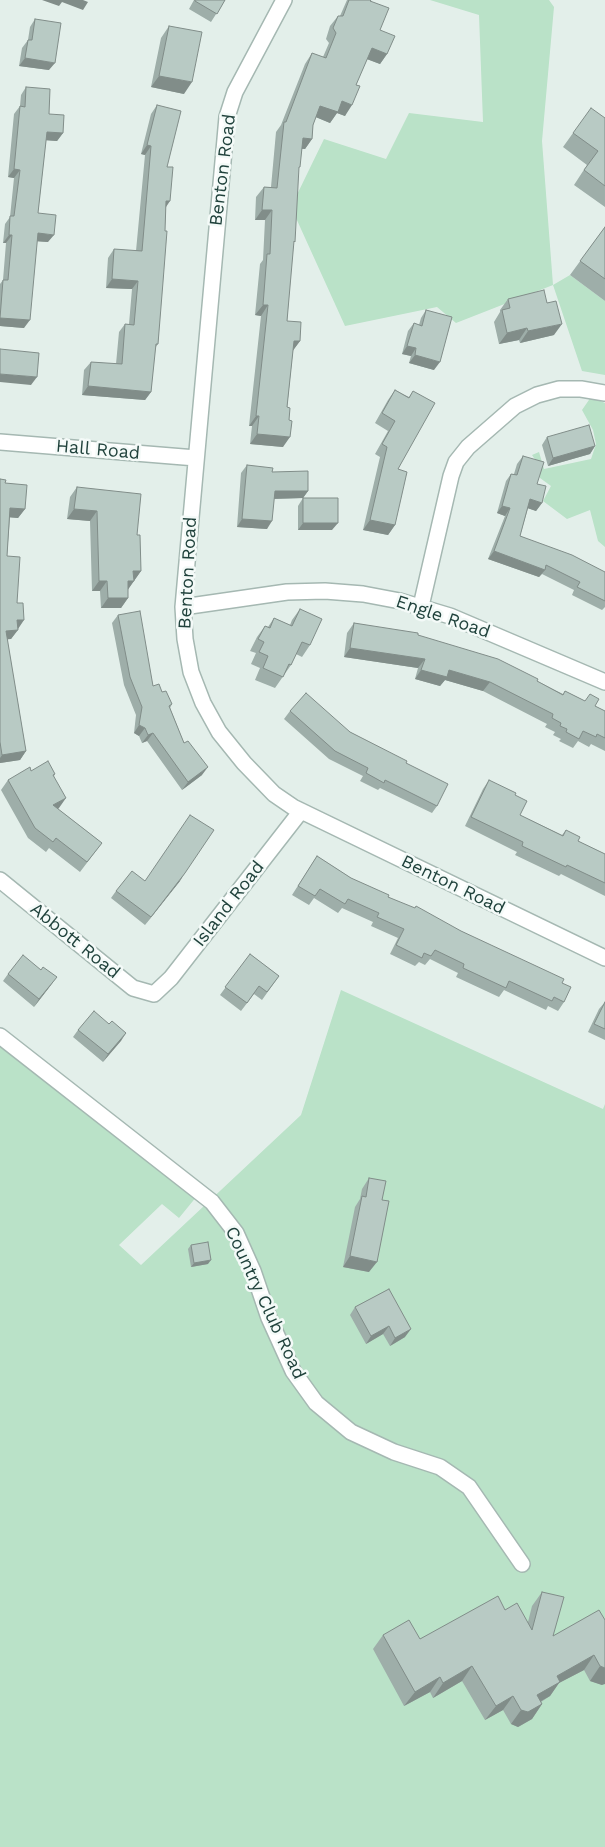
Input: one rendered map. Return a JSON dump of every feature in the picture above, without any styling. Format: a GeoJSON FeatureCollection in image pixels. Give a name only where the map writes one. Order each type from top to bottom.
{"type":"FeatureCollection","features":[{"type":"Feature","properties":{"kind":"street","name":"Benton Road"},"geometry":{"type":"LineString","coordinates":[[284,0],[235,92],[227,117],[183,607],[184,639],[191,672],[203,703],[219,732],[244,763],[274,794],[301,811],[605,958]]}},
{"type":"Feature","properties":{"kind":"street"},"geometry":{"type":"LineString","coordinates":[[421,606],[451,476],[456,462],[468,447],[515,406],[537,395],[581,388],[605,393]]}},
{"type":"Feature","properties":{"kind":"street","name":"Hall Road"},"geometry":{"type":"LineString","coordinates":[[0,442],[196,458]]}},
{"type":"Feature","properties":{"kind":"street","name":"Engle Road"},"geometry":{"type":"LineString","coordinates":[[183,607],[287,592],[325,591],[363,594],[421,606],[450,616],[605,682]]}},
{"type":"Feature","properties":{"kind":"street","name":"Island Road"},"geometry":{"type":"LineString","coordinates":[[154,994],[171,978],[301,811]]}},
{"type":"Feature","properties":{"kind":"street","name":"Abbott Road"},"geometry":{"type":"LineString","coordinates":[[0,880],[133,988],[154,994]]}},
{"type":"Feature","properties":{"kind":"street","name":"Country Club Road"},"geometry":{"type":"LineString","coordinates":[[0,1036],[212,1202],[236,1233],[285,1354],[316,1404],[351,1432],[391,1452],[440,1466],[469,1487],[522,1564]]}},
{"type":"Feature","properties":{"kind":"green space"},"geometry":{"type":"Polygon","coordinates":[[[430,0],[549,0],[554,7],[542,141],[553,285],[456,323],[437,307],[345,326],[291,207],[324,139],[386,159],[409,113],[483,122],[479,15],[430,0]]]}},
{"type":"Feature","properties":{"kind":"green space"},"geometry":{"type":"Polygon","coordinates":[[[570,275],[605,301],[605,375],[582,371],[553,285],[570,275]]]}},
{"type":"Feature","properties":{"kind":"green space"},"geometry":{"type":"Polygon","coordinates":[[[591,397],[605,403],[605,547],[598,541],[590,510],[567,519],[543,501],[551,486],[540,478],[538,464],[532,455],[539,452],[544,469],[591,459],[596,444],[593,430],[582,410],[591,397]]]}},
{"type":"Feature","properties":{"kind":"green space"},"geometry":{"type":"Polygon","coordinates":[[[341,990],[603,1109],[605,1104],[605,1847],[0,1847],[0,1038],[197,1196],[179,1218],[162,1204],[119,1245],[141,1265],[301,1115],[341,990]]]}},
{"type":"Feature","properties":{"kind":"building"},"geometry":{"type":"Polygon","coordinates":[[[195,0],[225,0],[217,14],[195,0]]]}},
{"type":"Feature","properties":{"kind":"building"},"geometry":{"type":"Polygon","coordinates":[[[349,0],[371,0],[389,8],[380,30],[395,36],[387,54],[372,48],[356,85],[360,86],[352,105],[342,101],[338,112],[320,106],[313,125],[312,139],[303,138],[287,321],[301,322],[300,341],[294,341],[287,407],[290,408],[289,420],[292,421],[290,437],[257,434],[259,416],[256,416],[268,305],[263,305],[267,254],[270,254],[272,210],[262,210],[264,187],[277,188],[284,122],[286,122],[312,53],[326,58],[336,33],[333,28],[338,16],[343,16],[349,0]]]}},
{"type":"Feature","properties":{"kind":"building"},"geometry":{"type":"Polygon","coordinates":[[[35,19],[61,23],[55,63],[25,58],[28,40],[32,40],[35,19]]]}},
{"type":"Feature","properties":{"kind":"building"},"geometry":{"type":"Polygon","coordinates":[[[169,26],[202,32],[192,82],[159,76],[169,26]]]}},
{"type":"Feature","properties":{"kind":"building"},"geometry":{"type":"Polygon","coordinates":[[[26,87],[50,89],[49,114],[64,115],[63,133],[47,132],[38,213],[56,215],[54,235],[38,233],[30,320],[0,318],[3,280],[8,280],[12,235],[9,235],[10,216],[14,216],[20,170],[14,169],[20,106],[25,107],[26,87]]]}},
{"type":"Feature","properties":{"kind":"building"},"geometry":{"type":"Polygon","coordinates":[[[157,105],[181,111],[167,167],[173,167],[170,201],[166,201],[165,231],[167,231],[163,282],[158,344],[156,344],[151,392],[88,386],[91,362],[122,364],[125,324],[134,325],[138,281],[112,279],[114,249],[142,251],[151,146],[147,145],[157,105]]]}},
{"type":"Feature","properties":{"kind":"building"},"geometry":{"type":"Polygon","coordinates":[[[591,108],[605,118],[605,186],[584,170],[598,151],[573,133],[591,108]]]}},
{"type":"Feature","properties":{"kind":"building"},"geometry":{"type":"Polygon","coordinates":[[[605,227],[605,279],[580,261],[605,227]]]}},
{"type":"Feature","properties":{"kind":"building"},"geometry":{"type":"Polygon","coordinates":[[[544,290],[547,303],[556,301],[562,324],[528,331],[527,328],[507,333],[502,310],[510,308],[508,299],[544,290]]]}},
{"type":"Feature","properties":{"kind":"building"},"geometry":{"type":"Polygon","coordinates":[[[426,310],[452,317],[440,362],[415,355],[416,348],[407,346],[414,323],[422,326],[426,310]]]}},
{"type":"Feature","properties":{"kind":"building"},"geometry":{"type":"Polygon","coordinates":[[[0,349],[39,353],[37,377],[0,374],[0,349]]]}},
{"type":"Feature","properties":{"kind":"building"},"geometry":{"type":"Polygon","coordinates":[[[395,390],[409,398],[413,391],[435,403],[398,469],[407,472],[395,525],[370,520],[387,447],[382,444],[395,421],[382,413],[395,390]]]}},
{"type":"Feature","properties":{"kind":"building"},"geometry":{"type":"Polygon","coordinates":[[[589,425],[595,446],[553,458],[547,437],[589,425]]]}},
{"type":"Feature","properties":{"kind":"building"},"geometry":{"type":"Polygon","coordinates":[[[523,456],[544,462],[537,484],[546,486],[542,503],[530,499],[520,536],[572,555],[605,572],[605,601],[577,587],[580,582],[546,565],[545,570],[494,551],[510,508],[502,506],[511,474],[517,475],[523,456]]]}},
{"type":"Feature","properties":{"kind":"building"},"geometry":{"type":"Polygon","coordinates":[[[247,465],[273,468],[272,472],[308,471],[308,491],[275,491],[272,521],[242,519],[247,465]]]}},
{"type":"Feature","properties":{"kind":"building"},"geometry":{"type":"Polygon","coordinates":[[[0,479],[6,480],[5,483],[27,485],[25,509],[10,508],[7,556],[20,557],[17,603],[23,603],[24,620],[17,620],[18,630],[6,631],[26,751],[2,755],[0,742],[0,479]]]}},
{"type":"Feature","properties":{"kind":"building"},"geometry":{"type":"Polygon","coordinates":[[[77,487],[141,494],[137,535],[140,535],[141,571],[133,571],[134,581],[128,581],[128,598],[108,598],[107,581],[99,581],[97,511],[74,509],[77,487]]]}},
{"type":"Feature","properties":{"kind":"building"},"geometry":{"type":"Polygon","coordinates":[[[303,498],[338,498],[338,523],[303,523],[303,498]]]}},
{"type":"Feature","properties":{"kind":"building"},"geometry":{"type":"Polygon","coordinates":[[[300,609],[322,619],[310,645],[302,642],[283,677],[263,668],[268,656],[259,652],[264,642],[258,639],[265,626],[270,628],[274,618],[292,626],[300,609]]]}},
{"type":"Feature","properties":{"kind":"building"},"geometry":{"type":"Polygon","coordinates":[[[140,611],[153,686],[159,684],[162,692],[166,691],[172,704],[169,706],[184,743],[188,741],[208,767],[188,782],[153,733],[148,735],[145,728],[139,725],[142,707],[130,677],[118,615],[140,611]]]}},
{"type":"Feature","properties":{"kind":"building"},"geometry":{"type":"Polygon","coordinates":[[[354,623],[418,633],[418,635],[498,659],[538,679],[537,681],[563,695],[565,691],[585,701],[590,694],[599,699],[595,706],[605,711],[605,738],[597,734],[596,737],[583,731],[579,739],[566,732],[567,729],[560,726],[561,723],[552,718],[553,714],[490,682],[449,670],[447,677],[421,670],[425,659],[350,648],[354,623]]]}},
{"type":"Feature","properties":{"kind":"building"},"geometry":{"type":"Polygon","coordinates":[[[306,693],[350,732],[448,784],[437,806],[385,780],[384,783],[366,773],[368,768],[335,751],[290,711],[306,693]]]}},
{"type":"Feature","properties":{"kind":"building"},"geometry":{"type":"Polygon","coordinates":[[[48,761],[55,774],[53,775],[66,798],[53,805],[102,843],[87,862],[56,838],[53,842],[35,828],[8,780],[30,767],[31,771],[48,761]]]}},
{"type":"Feature","properties":{"kind":"building"},"geometry":{"type":"Polygon","coordinates":[[[489,780],[516,793],[515,795],[527,801],[520,815],[563,836],[566,830],[580,837],[578,841],[605,854],[605,883],[522,846],[523,842],[471,817],[489,780]]]}},
{"type":"Feature","properties":{"kind":"building"},"geometry":{"type":"Polygon","coordinates":[[[190,815],[214,830],[185,873],[151,917],[116,891],[132,871],[145,881],[190,815]]]}},
{"type":"Feature","properties":{"kind":"building"},"geometry":{"type":"Polygon","coordinates":[[[317,856],[351,878],[389,895],[388,897],[415,908],[416,906],[461,931],[564,979],[562,983],[571,987],[564,1002],[554,997],[552,1001],[509,981],[506,988],[463,968],[464,964],[435,950],[431,956],[424,953],[422,958],[396,945],[404,929],[377,917],[379,913],[348,899],[345,904],[320,889],[315,896],[298,886],[317,856]]]}},
{"type":"Feature","properties":{"kind":"building"},"geometry":{"type":"Polygon","coordinates":[[[250,954],[279,976],[267,992],[259,986],[247,1003],[225,987],[250,954]]]}},
{"type":"Feature","properties":{"kind":"building"},"geometry":{"type":"Polygon","coordinates":[[[23,955],[41,970],[43,967],[57,977],[39,999],[8,974],[23,955]]]}},
{"type":"Feature","properties":{"kind":"building"},"geometry":{"type":"Polygon","coordinates":[[[605,1002],[605,1029],[594,1024],[605,1002]]]}},
{"type":"Feature","properties":{"kind":"building"},"geometry":{"type":"Polygon","coordinates":[[[94,1011],[109,1024],[112,1021],[126,1033],[108,1054],[78,1030],[94,1011]]]}},
{"type":"Feature","properties":{"kind":"building"},"geometry":{"type":"Polygon","coordinates":[[[369,1178],[386,1181],[382,1200],[389,1201],[377,1262],[350,1256],[362,1196],[366,1197],[369,1178]]]}},
{"type":"Feature","properties":{"kind":"building"},"geometry":{"type":"Polygon","coordinates":[[[208,1242],[211,1260],[194,1263],[191,1245],[208,1242]]]}},
{"type":"Feature","properties":{"kind":"building"},"geometry":{"type":"Polygon","coordinates":[[[389,1289],[411,1329],[395,1338],[389,1326],[371,1336],[355,1307],[389,1289]]]}},
{"type":"Feature","properties":{"kind":"building"},"geometry":{"type":"Polygon","coordinates":[[[542,1592],[564,1597],[553,1636],[599,1610],[605,1620],[605,1668],[600,1666],[594,1655],[557,1676],[560,1682],[537,1695],[542,1704],[528,1712],[521,1710],[513,1696],[496,1706],[472,1666],[443,1683],[440,1677],[415,1692],[383,1635],[409,1620],[420,1639],[498,1596],[505,1610],[517,1603],[532,1630],[542,1592]]]}}]}
